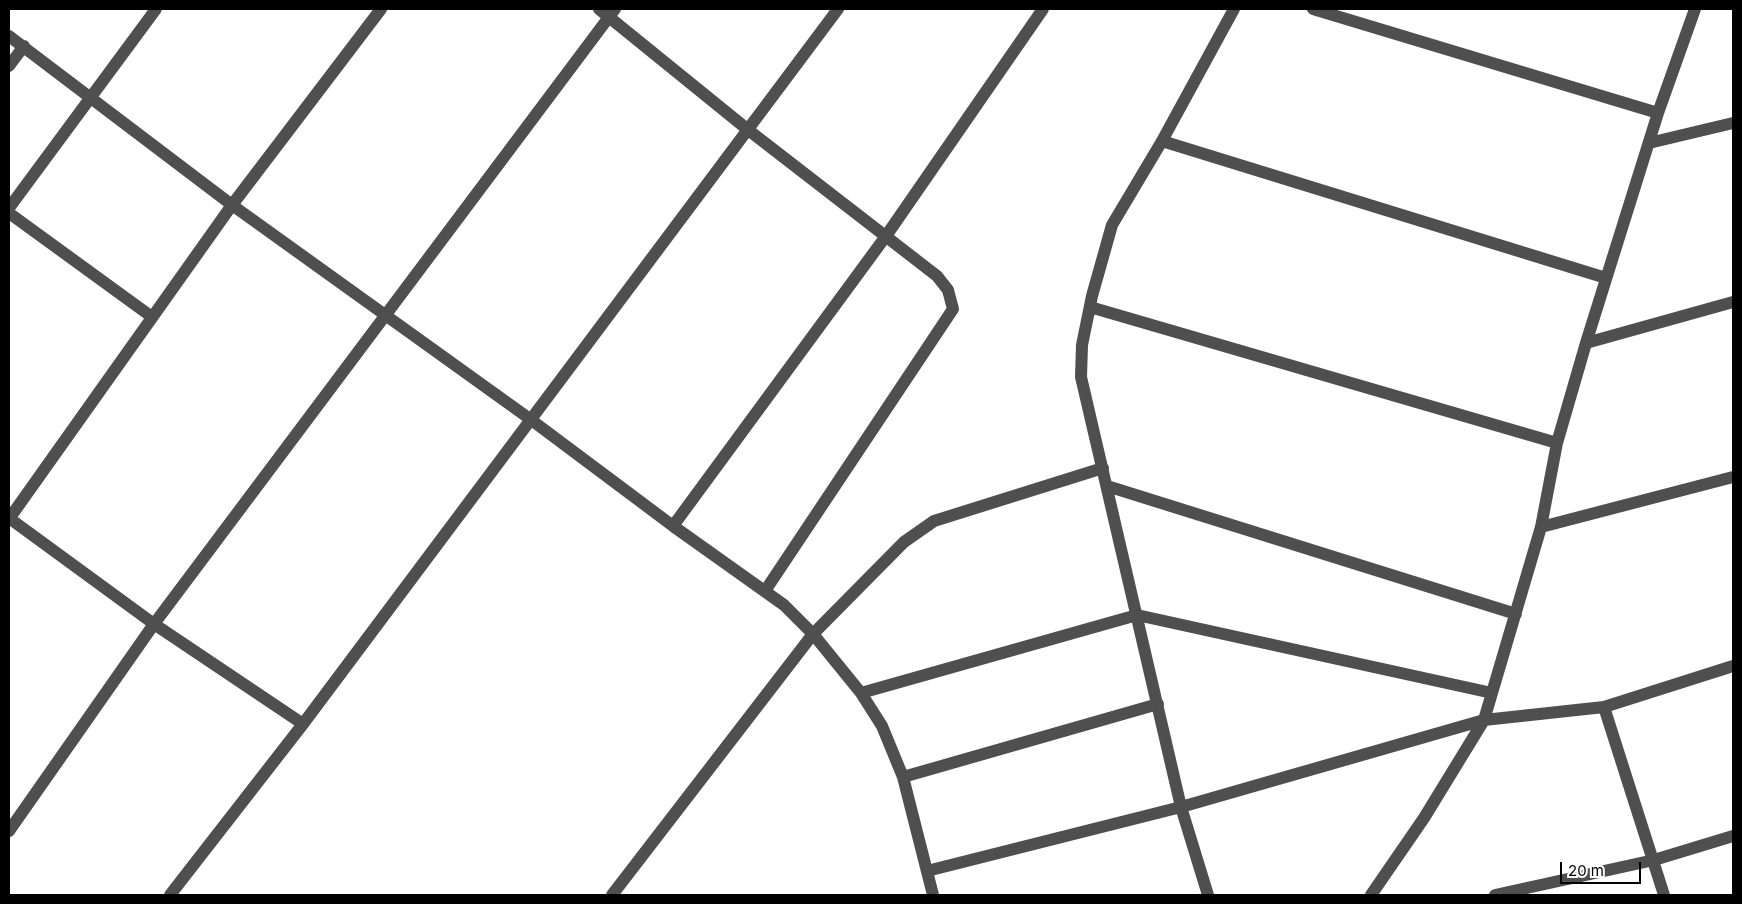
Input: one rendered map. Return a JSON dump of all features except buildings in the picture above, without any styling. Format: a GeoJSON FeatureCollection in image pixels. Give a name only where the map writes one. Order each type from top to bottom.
{"type":"FeatureCollection","features":[{"type":"Feature","properties":{"kind":"street"},"geometry":{"type":"LineString","coordinates":[[9,208],[156,9]]}},
{"type":"Feature","properties":{"kind":"street"},"geometry":{"type":"LineString","coordinates":[[303,724],[154,624],[9,518],[232,205],[381,9]]}},
{"type":"Feature","properties":{"kind":"street"},"geometry":{"type":"LineString","coordinates":[[599,9],[612,13],[747,129],[937,276],[948,290],[953,308],[765,591]]}},
{"type":"Feature","properties":{"kind":"street"},"geometry":{"type":"LineString","coordinates":[[170,895],[303,724],[530,418],[838,9]]}},
{"type":"Feature","properties":{"kind":"street"},"geometry":{"type":"LineString","coordinates":[[673,526],[886,236],[1043,9]]}},
{"type":"Feature","properties":{"kind":"street"},"geometry":{"type":"LineString","coordinates":[[1208,895],[1182,807],[1081,377],[1082,345],[1090,307],[1112,226],[1162,141],[1234,9]]}},
{"type":"Feature","properties":{"kind":"street"},"geometry":{"type":"LineString","coordinates":[[1313,9],[1658,114]]}},
{"type":"Feature","properties":{"kind":"street"},"geometry":{"type":"LineString","coordinates":[[1371,895],[1424,818],[1484,720],[1541,527],[1557,443],[1586,343],[1658,114],[1695,9]]}},
{"type":"Feature","properties":{"kind":"street"},"geometry":{"type":"LineString","coordinates":[[9,831],[154,624],[612,13]]}},
{"type":"Feature","properties":{"kind":"street"},"geometry":{"type":"LineString","coordinates":[[9,36],[232,205],[530,418],[673,526],[784,606],[813,634],[861,693],[882,726],[903,777],[933,895]]}},
{"type":"Feature","properties":{"kind":"street"},"geometry":{"type":"LineString","coordinates":[[9,66],[24,46]]}},
{"type":"Feature","properties":{"kind":"street"},"geometry":{"type":"LineString","coordinates":[[1649,143],[1733,123]]}},
{"type":"Feature","properties":{"kind":"street"},"geometry":{"type":"LineString","coordinates":[[1162,141],[1606,278]]}},
{"type":"Feature","properties":{"kind":"street"},"geometry":{"type":"LineString","coordinates":[[9,214],[152,318]]}},
{"type":"Feature","properties":{"kind":"street"},"geometry":{"type":"LineString","coordinates":[[1586,343],[1733,302]]}},
{"type":"Feature","properties":{"kind":"street"},"geometry":{"type":"LineString","coordinates":[[1090,307],[1557,443]]}},
{"type":"Feature","properties":{"kind":"street"},"geometry":{"type":"LineString","coordinates":[[612,895],[813,634],[904,542],[934,521],[1103,468]]}},
{"type":"Feature","properties":{"kind":"street"},"geometry":{"type":"LineString","coordinates":[[1541,527],[1733,477]]}},
{"type":"Feature","properties":{"kind":"street"},"geometry":{"type":"LineString","coordinates":[[1107,486],[1516,614]]}},
{"type":"Feature","properties":{"kind":"street"},"geometry":{"type":"LineString","coordinates":[[861,693],[1137,615],[1492,693]]}},
{"type":"Feature","properties":{"kind":"street"},"geometry":{"type":"LineString","coordinates":[[927,871],[1182,807],[1484,720],[1604,707],[1733,666]]}},
{"type":"Feature","properties":{"kind":"street"},"geometry":{"type":"LineString","coordinates":[[903,777],[1158,704]]}},
{"type":"Feature","properties":{"kind":"street"},"geometry":{"type":"LineString","coordinates":[[1604,707],[1664,895]]}},
{"type":"Feature","properties":{"kind":"street"},"geometry":{"type":"LineString","coordinates":[[1495,895],[1654,860],[1733,836]]}}]}
